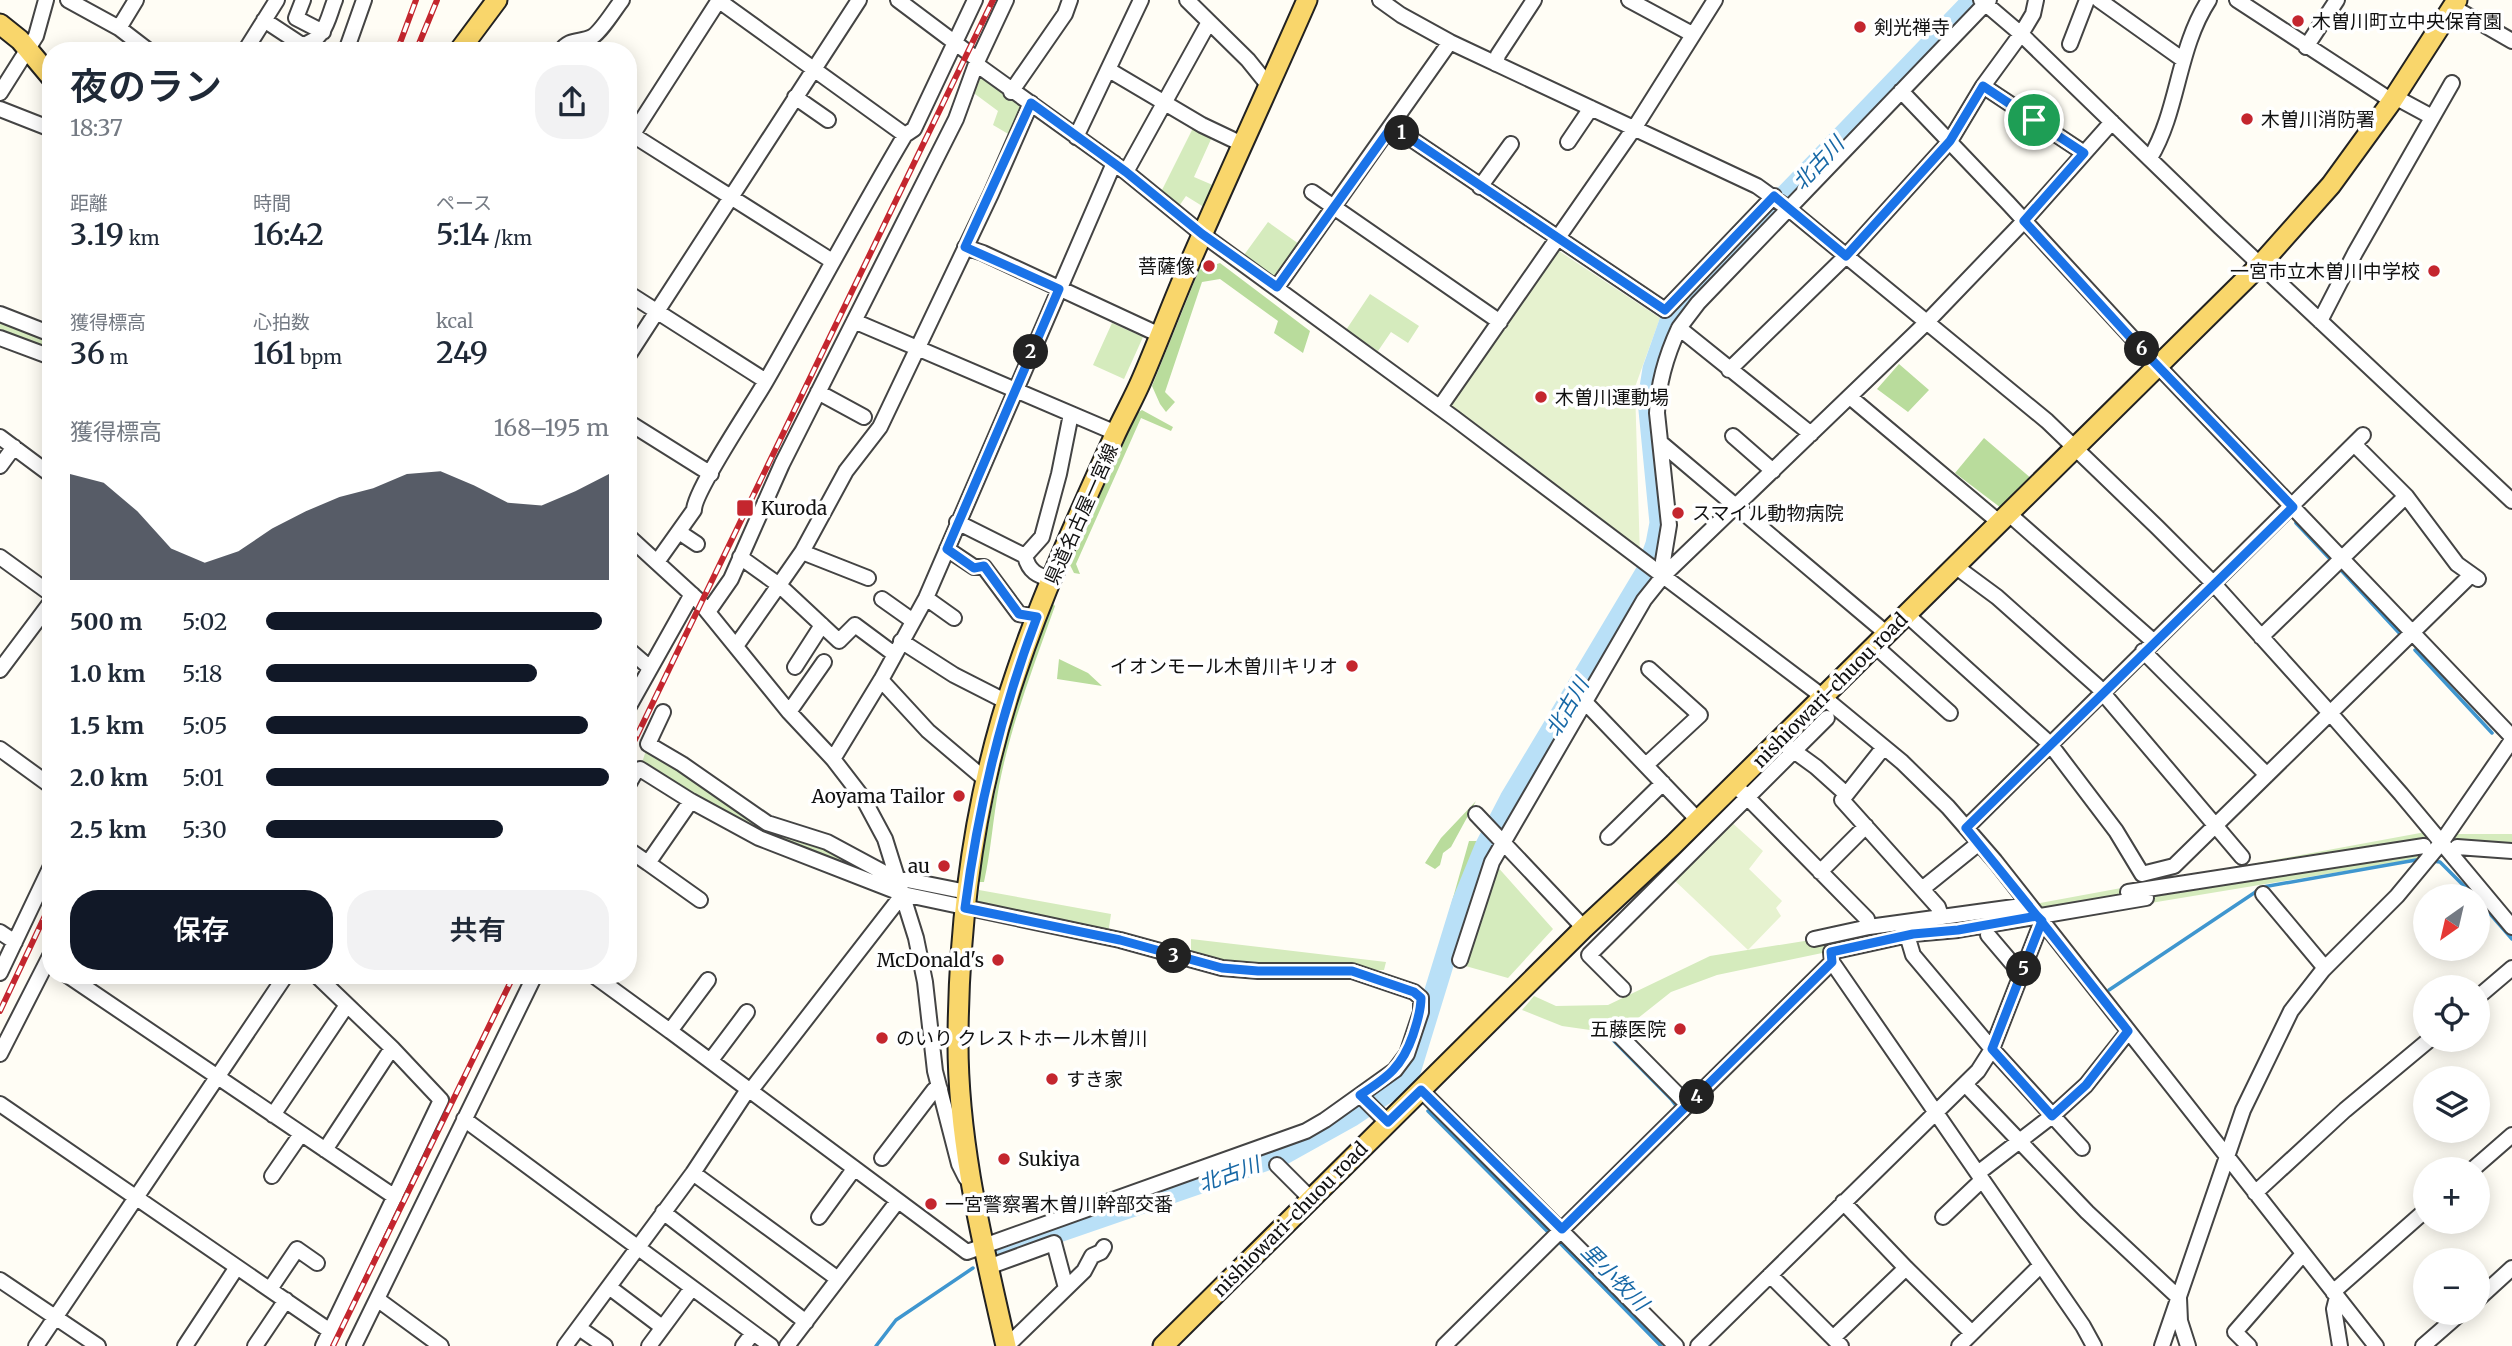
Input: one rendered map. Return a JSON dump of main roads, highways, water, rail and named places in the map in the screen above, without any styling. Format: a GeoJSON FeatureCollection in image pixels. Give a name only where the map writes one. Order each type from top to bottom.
{"type":"FeatureCollection","features":[{"type":"Feature","properties":{"kind":"main road"},"geometry":{"type":"LineString","coordinates":[[470,42],[497,0]]}},
{"type":"Feature","properties":{"kind":"main road","name":"県道名古屋一宮線"},"geometry":{"type":"LineString","coordinates":[[1007,1346],[971,1185],[959,1084],[960,956],[972,851],[987,781],[1007,702],[1052,580],[1116,433],[1142,381],[1202,234],[1307,0]]}},
{"type":"Feature","properties":{"kind":"main road","name":"nishiowari-chuou road"},"geometry":{"type":"LineString","coordinates":[[1167,1344],[1311,1199],[1383,1118],[1421,1090],[1584,928],[1680,851],[1698,820],[1741,791],[1786,746],[1822,696],[2260,265],[2331,185],[2394,99],[2455,4]]}},
{"type":"Feature","properties":{"kind":"main road"},"geometry":{"type":"LineString","coordinates":[[0,24],[20,40],[42,67]]}},
{"type":"Feature","properties":{"kind":"water"},"geometry":{"type":"Polygon","coordinates":[[[1970,0],[1981,0],[1945,39],[1938,32],[1970,0]]]}},
{"type":"Feature","properties":{"kind":"waterway","name":"北古川"},"geometry":{"type":"LineString","coordinates":[[998,1256],[1015,1247],[1282,1155],[1352,1116],[1401,1083],[1410,1072],[1462,903],[1485,847],[1510,799],[1646,572],[1656,544],[1660,523],[1648,400],[1653,369],[1671,318],[1688,296],[1973,0]]}},
{"type":"Feature","properties":{"kind":"waterway"},"geometry":{"type":"LineString","coordinates":[[2296,523],[2331,560]]}},
{"type":"Feature","properties":{"kind":"waterway"},"geometry":{"type":"LineString","coordinates":[[2339,568],[2402,636]]}},
{"type":"Feature","properties":{"kind":"waterway"},"geometry":{"type":"LineString","coordinates":[[2415,650],[2492,733]]}},
{"type":"Feature","properties":{"kind":"waterway"},"geometry":{"type":"LineString","coordinates":[[2109,990],[2263,887],[2416,860]]}},
{"type":"Feature","properties":{"kind":"waterway"},"geometry":{"type":"LineString","coordinates":[[2432,861],[2440,862],[2462,884]]}},
{"type":"Feature","properties":{"kind":"waterway"},"geometry":{"type":"LineString","coordinates":[[2490,914],[2512,939]]}},
{"type":"Feature","properties":{"kind":"waterway"},"geometry":{"type":"LineString","coordinates":[[1613,1040],[1671,1099],[1677,1107],[1675,1109]]}},
{"type":"Feature","properties":{"kind":"waterway","name":"里小牧川"},"geometry":{"type":"LineString","coordinates":[[1428,1111],[1551,1235]]}},
{"type":"Feature","properties":{"kind":"waterway"},"geometry":{"type":"LineString","coordinates":[[1520,1261],[1550,1232]]}},
{"type":"Feature","properties":{"kind":"waterway","name":"里小牧川"},"geometry":{"type":"LineString","coordinates":[[1557,1240],[1661,1346]]}},
{"type":"Feature","properties":{"kind":"waterway","name":"北古川"},"geometry":{"type":"LineString","coordinates":[[876,1346],[896,1320],[973,1268]]}},
{"type":"Feature","properties":{"kind":"railway"},"geometry":{"type":"LineString","coordinates":[[400,42],[416,0]]}},
{"type":"Feature","properties":{"kind":"railway"},"geometry":{"type":"LineString","coordinates":[[420,42],[437,0]]}},
{"type":"Feature","properties":{"kind":"railway"},"geometry":{"type":"LineString","coordinates":[[637,735],[993,0]]}},
{"type":"Feature","properties":{"kind":"railway"},"geometry":{"type":"LineString","coordinates":[[0,1011],[42,922]]}},
{"type":"Feature","properties":{"kind":"railway"},"geometry":{"type":"LineString","coordinates":[[333,1346],[510,984]]}},
{"type":"Feature","properties":{"kind":"place","name":"木曽川町立中央保育園"},"geometry":{"type":"Point","coordinates":[2298,21]}},
{"type":"Feature","properties":{"kind":"place","name":"剣光禅寺"},"geometry":{"type":"Point","coordinates":[1860,27]}},
{"type":"Feature","properties":{"kind":"place","name":"木曽川消防署"},"geometry":{"type":"Point","coordinates":[2247,119]}},
{"type":"Feature","properties":{"kind":"place","name":"菩薩像"},"geometry":{"type":"Point","coordinates":[1209,266]}},
{"type":"Feature","properties":{"kind":"place","name":"一宮市立木曽川中学校"},"geometry":{"type":"Point","coordinates":[2434,271]}},
{"type":"Feature","properties":{"kind":"place","name":"木曽川運動場"},"geometry":{"type":"Point","coordinates":[1541,397]}},
{"type":"Feature","properties":{"kind":"place","name":"Kuroda"},"geometry":{"type":"Point","coordinates":[745,508]}},
{"type":"Feature","properties":{"kind":"place","name":"スマイル動物病院"},"geometry":{"type":"Point","coordinates":[1678,513]}},
{"type":"Feature","properties":{"kind":"place","name":"イオンモール木曽川キリオ"},"geometry":{"type":"Point","coordinates":[1352,666]}},
{"type":"Feature","properties":{"kind":"place","name":"Aoyama Tailor"},"geometry":{"type":"Point","coordinates":[959,796]}},
{"type":"Feature","properties":{"kind":"place","name":"au"},"geometry":{"type":"Point","coordinates":[944,866]}},
{"type":"Feature","properties":{"kind":"place","name":"McDonald's"},"geometry":{"type":"Point","coordinates":[998,960]}},
{"type":"Feature","properties":{"kind":"place","name":"五藤医院"},"geometry":{"type":"Point","coordinates":[1680,1029]}},
{"type":"Feature","properties":{"kind":"place","name":"のいり クレストホール木曽川"},"geometry":{"type":"Point","coordinates":[882,1038]}},
{"type":"Feature","properties":{"kind":"place","name":"すき家"},"geometry":{"type":"Point","coordinates":[1052,1079]}},
{"type":"Feature","properties":{"kind":"place","name":"Sukiya"},"geometry":{"type":"Point","coordinates":[1004,1159]}},
{"type":"Feature","properties":{"kind":"place","name":"一宮警察署木曽川幹部交番"},"geometry":{"type":"Point","coordinates":[931,1204]}}]}
